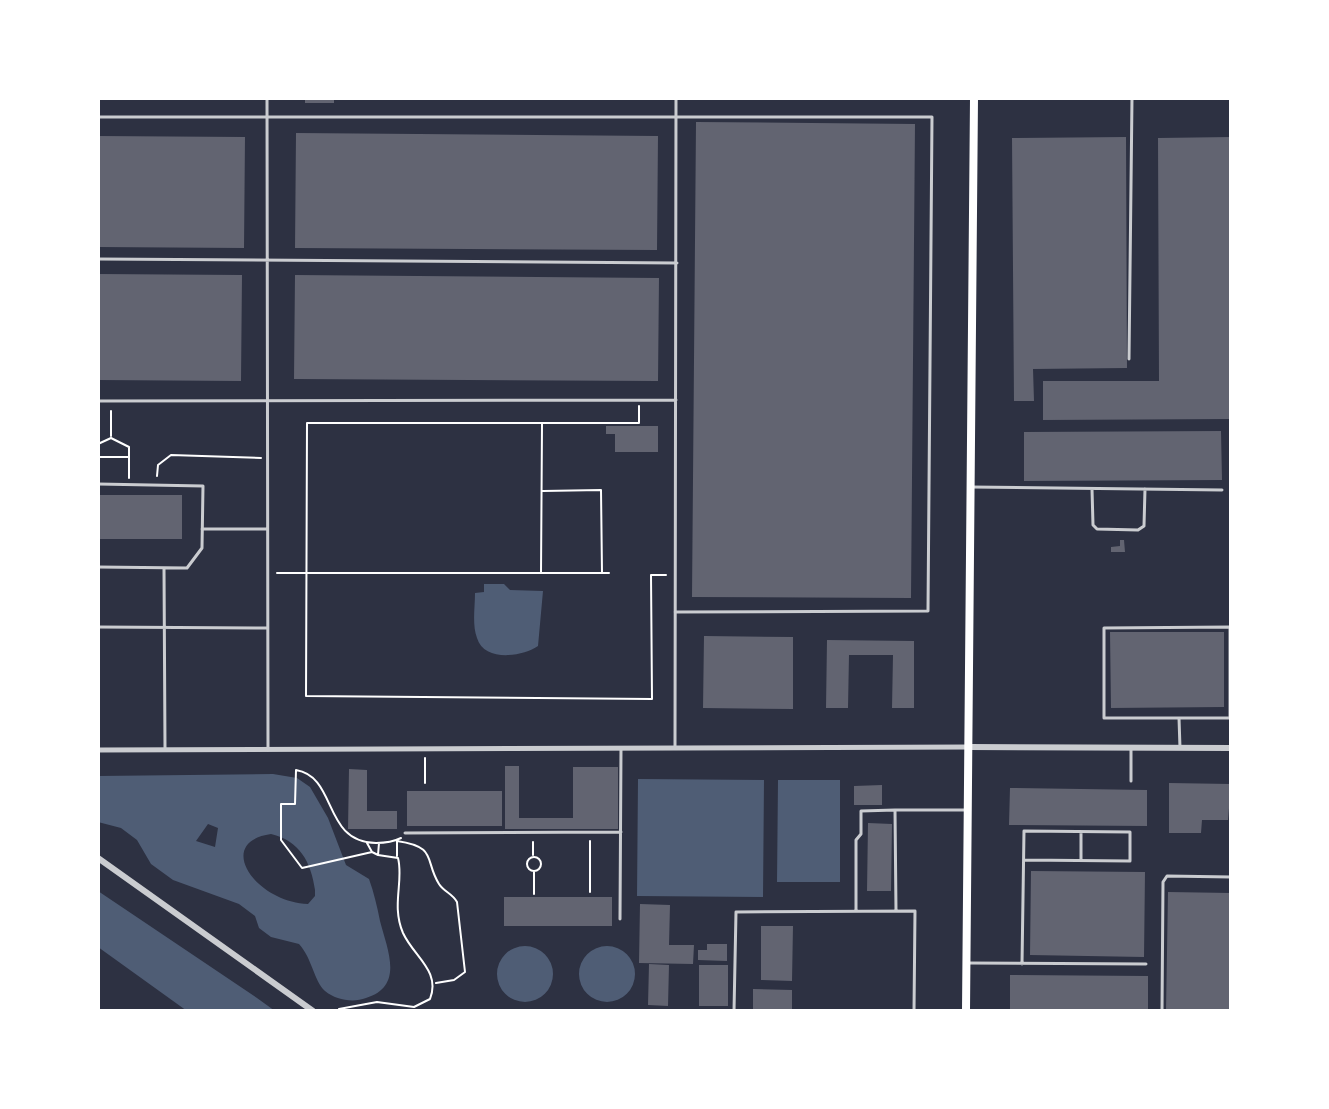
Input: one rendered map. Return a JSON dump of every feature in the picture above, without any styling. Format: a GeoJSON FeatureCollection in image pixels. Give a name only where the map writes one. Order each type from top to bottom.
{"type":"FeatureCollection","features":[{"type":"Feature","properties":{"kind":"main road"},"geometry":{"type":"LineString","coordinates":[[966,1011],[974,98]]}},
{"type":"Feature","properties":{"kind":"street"},"geometry":{"type":"LineString","coordinates":[[98,750],[1231,748]]}},
{"type":"Feature","properties":{"kind":"street"},"geometry":{"type":"LineString","coordinates":[[98,858],[313,1011]]}},
{"type":"Feature","properties":{"kind":"lane"},"geometry":{"type":"LineString","coordinates":[[267,98],[268,750]]}},
{"type":"Feature","properties":{"kind":"lane"},"geometry":{"type":"LineString","coordinates":[[675,748],[676,98]]}},
{"type":"Feature","properties":{"kind":"lane"},"geometry":{"type":"LineString","coordinates":[[1129,359],[1132,98]]}},
{"type":"Feature","properties":{"kind":"lane"},"geometry":{"type":"LineString","coordinates":[[98,117],[675,114],[932,117],[928,611],[675,612]]}},
{"type":"Feature","properties":{"kind":"lane"},"geometry":{"type":"LineString","coordinates":[[98,259],[677,263]]}},
{"type":"Feature","properties":{"kind":"lane"},"geometry":{"type":"LineString","coordinates":[[98,401],[676,400]]}},
{"type":"Feature","properties":{"kind":"lane"},"geometry":{"type":"LineString","coordinates":[[98,484],[203,486],[202,548],[187,568],[98,567]]}},
{"type":"Feature","properties":{"kind":"lane"},"geometry":{"type":"LineString","coordinates":[[971,487],[1222,490]]}},
{"type":"Feature","properties":{"kind":"lane"},"geometry":{"type":"LineString","coordinates":[[1092,489],[1093,525],[1097,529],[1138,530],[1145,521],[1145,489]]}},
{"type":"Feature","properties":{"kind":"lane"},"geometry":{"type":"LineString","coordinates":[[202,529],[267,529]]}},
{"type":"Feature","properties":{"kind":"lane"},"geometry":{"type":"LineString","coordinates":[[164,568],[165,750]]}},
{"type":"Feature","properties":{"kind":"lane"},"geometry":{"type":"LineString","coordinates":[[98,627],[268,628]]}},
{"type":"Feature","properties":{"kind":"lane"},"geometry":{"type":"LineString","coordinates":[[1230,627],[1230,718],[1179,718],[1104,718],[1104,628],[1230,627]]}},
{"type":"Feature","properties":{"kind":"lane"},"geometry":{"type":"LineString","coordinates":[[1179,718],[1180,748]]}},
{"type":"Feature","properties":{"kind":"lane"},"geometry":{"type":"LineString","coordinates":[[620,919],[621,748]]}},
{"type":"Feature","properties":{"kind":"lane"},"geometry":{"type":"LineString","coordinates":[[1131,748],[1131,781]]}},
{"type":"Feature","properties":{"kind":"lane"},"geometry":{"type":"LineString","coordinates":[[895,810],[896,911]]}},
{"type":"Feature","properties":{"kind":"lane"},"geometry":{"type":"LineString","coordinates":[[856,911],[856,840],[861,834],[861,811],[969,810]]}},
{"type":"Feature","properties":{"kind":"lane"},"geometry":{"type":"LineString","coordinates":[[1022,964],[1024,831],[1130,832],[1130,861],[1024,860]]}},
{"type":"Feature","properties":{"kind":"lane"},"geometry":{"type":"LineString","coordinates":[[405,833],[621,832]]}},
{"type":"Feature","properties":{"kind":"lane"},"geometry":{"type":"LineString","coordinates":[[1081,832],[1081,860]]}},
{"type":"Feature","properties":{"kind":"lane"},"geometry":{"type":"LineString","coordinates":[[1162,1011],[1163,882],[1167,876],[1231,877]]}},
{"type":"Feature","properties":{"kind":"lane"},"geometry":{"type":"LineString","coordinates":[[734,1011],[736,912],[915,911],[914,1011]]}},
{"type":"Feature","properties":{"kind":"lane"},"geometry":{"type":"LineString","coordinates":[[967,963],[1146,964]]}},
{"type":"Feature","properties":{"kind":"path"},"geometry":{"type":"LineString","coordinates":[[111,401],[111,438]]}},
{"type":"Feature","properties":{"kind":"path"},"geometry":{"type":"LineString","coordinates":[[639,401],[639,423],[307,423],[306,696],[652,699],[651,575],[675,575]]}},
{"type":"Feature","properties":{"kind":"path"},"geometry":{"type":"LineString","coordinates":[[541,573],[542,423]]}},
{"type":"Feature","properties":{"kind":"path"},"geometry":{"type":"LineString","coordinates":[[98,444],[111,438]]}},
{"type":"Feature","properties":{"kind":"path"},"geometry":{"type":"LineString","coordinates":[[111,438],[129,447],[129,484]]}},
{"type":"Feature","properties":{"kind":"path"},"geometry":{"type":"LineString","coordinates":[[156,485],[158,465],[171,455],[267,458]]}},
{"type":"Feature","properties":{"kind":"path"},"geometry":{"type":"LineString","coordinates":[[98,457],[129,457]]}},
{"type":"Feature","properties":{"kind":"path"},"geometry":{"type":"LineString","coordinates":[[542,491],[601,490],[602,573]]}},
{"type":"Feature","properties":{"kind":"path"},"geometry":{"type":"LineString","coordinates":[[267,573],[609,573]]}},
{"type":"Feature","properties":{"kind":"path"},"geometry":{"type":"LineString","coordinates":[[424,749],[425,783]]}},
{"type":"Feature","properties":{"kind":"path"},"geometry":{"type":"LineString","coordinates":[[372,852],[302,868],[281,840],[281,804],[295,804],[296,770],[309,772],[317,780],[339,825],[367,842],[410,843],[428,854],[440,886],[457,902],[458,933],[466,953],[465,972],[454,980],[434,983]]}},
{"type":"Feature","properties":{"kind":"path"},"geometry":{"type":"LineString","coordinates":[[533,832],[533,857],[527,865],[534,871]]}},
{"type":"Feature","properties":{"kind":"path"},"geometry":{"type":"LineString","coordinates":[[590,832],[590,892]]}},
{"type":"Feature","properties":{"kind":"path"},"geometry":{"type":"LineString","coordinates":[[339,1009],[377,1002],[411,1009],[430,999],[434,983],[399,919],[396,898],[397,841],[405,833]]}},
{"type":"Feature","properties":{"kind":"path"},"geometry":{"type":"LineString","coordinates":[[367,842],[372,852],[398,858]]}},
{"type":"Feature","properties":{"kind":"path"},"geometry":{"type":"LineString","coordinates":[[378,855],[379,843]]}},
{"type":"Feature","properties":{"kind":"path"},"geometry":{"type":"LineString","coordinates":[[533,857],[541,863],[534,871],[534,894]]}},
{"type":"Feature","properties":{"kind":"water"},"geometry":{"type":"Polygon","coordinates":[[[484,584],[504,584],[510,590],[543,591],[538,646],[523,653],[504,655],[487,651],[481,646],[475,627],[475,593],[484,592],[484,584]]]}},
{"type":"Feature","properties":{"kind":"water"},"geometry":{"type":"Polygon","coordinates":[[[273,774],[297,778],[310,787],[328,818],[346,865],[369,879],[389,955],[386,985],[366,998],[356,1000],[329,994],[318,981],[299,944],[271,937],[259,928],[255,916],[239,904],[173,880],[151,864],[137,840],[121,828],[98,822],[98,776],[273,774]],[[208,824],[196,841],[215,847],[218,828],[208,824]],[[271,834],[254,839],[245,848],[244,859],[248,871],[272,893],[289,901],[308,904],[315,896],[315,890],[307,862],[297,847],[271,834]]]}},
{"type":"Feature","properties":{"kind":"water"},"geometry":{"type":"Polygon","coordinates":[[[638,779],[764,780],[763,897],[637,896],[638,779]]]}},
{"type":"Feature","properties":{"kind":"water"},"geometry":{"type":"Polygon","coordinates":[[[778,780],[840,780],[840,882],[777,882],[778,780]]]}},
{"type":"Feature","properties":{"kind":"water"},"geometry":{"type":"Polygon","coordinates":[[[98,891],[275,1011],[187,1011],[98,947],[98,891]]]}},
{"type":"Feature","properties":{"kind":"water"},"geometry":{"type":"Polygon","coordinates":[[[525,946],[545,954],[553,974],[545,994],[525,1002],[505,994],[497,974],[505,954],[525,946]]]}},
{"type":"Feature","properties":{"kind":"water"},"geometry":{"type":"Polygon","coordinates":[[[607,946],[627,954],[635,974],[627,994],[607,1002],[587,994],[579,974],[587,954],[607,946]]]}},
{"type":"Feature","properties":{"kind":"building"},"geometry":{"type":"Polygon","coordinates":[[[305,98],[334,98],[334,103],[305,103],[305,98]]]}},
{"type":"Feature","properties":{"kind":"building"},"geometry":{"type":"Polygon","coordinates":[[[696,122],[915,124],[911,598],[692,597],[696,122]]]}},
{"type":"Feature","properties":{"kind":"building"},"geometry":{"type":"Polygon","coordinates":[[[296,133],[658,136],[657,250],[295,248],[296,133]]]}},
{"type":"Feature","properties":{"kind":"building"},"geometry":{"type":"Polygon","coordinates":[[[98,136],[245,137],[244,248],[98,247],[98,136]]]}},
{"type":"Feature","properties":{"kind":"building"},"geometry":{"type":"Polygon","coordinates":[[[1126,137],[1127,368],[1033,369],[1034,401],[1014,401],[1012,138],[1126,137]]]}},
{"type":"Feature","properties":{"kind":"building"},"geometry":{"type":"Polygon","coordinates":[[[1231,137],[1231,419],[1043,420],[1043,381],[1159,381],[1158,138],[1231,137]]]}},
{"type":"Feature","properties":{"kind":"building"},"geometry":{"type":"Polygon","coordinates":[[[98,274],[242,275],[241,381],[98,380],[98,274]]]}},
{"type":"Feature","properties":{"kind":"building"},"geometry":{"type":"Polygon","coordinates":[[[295,275],[659,278],[658,381],[294,379],[295,275]]]}},
{"type":"Feature","properties":{"kind":"building"},"geometry":{"type":"Polygon","coordinates":[[[606,426],[658,426],[658,452],[615,452],[615,434],[606,434],[606,426]]]}},
{"type":"Feature","properties":{"kind":"building"},"geometry":{"type":"Polygon","coordinates":[[[1221,431],[1222,480],[1024,481],[1024,432],[1221,431]]]}},
{"type":"Feature","properties":{"kind":"building"},"geometry":{"type":"Polygon","coordinates":[[[98,495],[182,495],[182,539],[98,539],[98,495]]]}},
{"type":"Feature","properties":{"kind":"building"},"geometry":{"type":"Polygon","coordinates":[[[1120,540],[1124,540],[1125,552],[1111,552],[1111,547],[1120,546],[1120,540]]]}},
{"type":"Feature","properties":{"kind":"building"},"geometry":{"type":"Polygon","coordinates":[[[1110,632],[1224,632],[1224,707],[1111,708],[1110,632]]]}},
{"type":"Feature","properties":{"kind":"building"},"geometry":{"type":"Polygon","coordinates":[[[704,636],[793,637],[793,709],[703,708],[704,636]]]}},
{"type":"Feature","properties":{"kind":"building"},"geometry":{"type":"Polygon","coordinates":[[[827,640],[914,641],[914,708],[892,708],[893,655],[849,655],[848,708],[826,708],[827,640]]]}},
{"type":"Feature","properties":{"kind":"building"},"geometry":{"type":"Polygon","coordinates":[[[505,766],[519,766],[519,818],[573,818],[573,767],[618,767],[618,829],[505,829],[505,766]]]}},
{"type":"Feature","properties":{"kind":"building"},"geometry":{"type":"Polygon","coordinates":[[[349,769],[367,770],[367,811],[397,811],[397,829],[348,829],[349,769]]]}},
{"type":"Feature","properties":{"kind":"building"},"geometry":{"type":"Polygon","coordinates":[[[1169,783],[1231,784],[1228,820],[1202,820],[1201,833],[1169,833],[1169,783]]]}},
{"type":"Feature","properties":{"kind":"building"},"geometry":{"type":"Polygon","coordinates":[[[882,785],[882,805],[854,805],[854,786],[882,785]]]}},
{"type":"Feature","properties":{"kind":"building"},"geometry":{"type":"Polygon","coordinates":[[[1010,788],[1147,790],[1147,826],[1009,825],[1010,788]]]}},
{"type":"Feature","properties":{"kind":"building"},"geometry":{"type":"Polygon","coordinates":[[[407,791],[502,791],[502,826],[407,826],[407,791]]]}},
{"type":"Feature","properties":{"kind":"building"},"geometry":{"type":"Polygon","coordinates":[[[868,823],[892,824],[891,891],[867,891],[868,823]]]}},
{"type":"Feature","properties":{"kind":"building"},"geometry":{"type":"Polygon","coordinates":[[[1031,871],[1145,872],[1144,957],[1030,955],[1031,871]]]}},
{"type":"Feature","properties":{"kind":"building"},"geometry":{"type":"Polygon","coordinates":[[[1168,892],[1231,893],[1231,1011],[1166,1011],[1168,892]]]}},
{"type":"Feature","properties":{"kind":"building"},"geometry":{"type":"Polygon","coordinates":[[[504,897],[612,897],[612,926],[504,926],[504,897]]]}},
{"type":"Feature","properties":{"kind":"building"},"geometry":{"type":"Polygon","coordinates":[[[640,904],[670,905],[669,945],[694,945],[693,964],[639,963],[640,904]]]}},
{"type":"Feature","properties":{"kind":"building"},"geometry":{"type":"Polygon","coordinates":[[[761,926],[793,926],[792,981],[761,980],[761,926]]]}},
{"type":"Feature","properties":{"kind":"building"},"geometry":{"type":"Polygon","coordinates":[[[707,944],[727,944],[727,961],[698,960],[698,950],[707,950],[707,944]]]}},
{"type":"Feature","properties":{"kind":"building"},"geometry":{"type":"Polygon","coordinates":[[[649,964],[669,965],[668,1006],[648,1005],[649,964]]]}},
{"type":"Feature","properties":{"kind":"building"},"geometry":{"type":"Polygon","coordinates":[[[699,965],[728,965],[728,1006],[699,1006],[699,965]]]}},
{"type":"Feature","properties":{"kind":"building"},"geometry":{"type":"Polygon","coordinates":[[[1010,975],[1148,976],[1148,1011],[1010,1011],[1010,975]]]}},
{"type":"Feature","properties":{"kind":"building"},"geometry":{"type":"Polygon","coordinates":[[[753,989],[792,990],[792,1011],[753,1011],[753,989]]]}}]}
